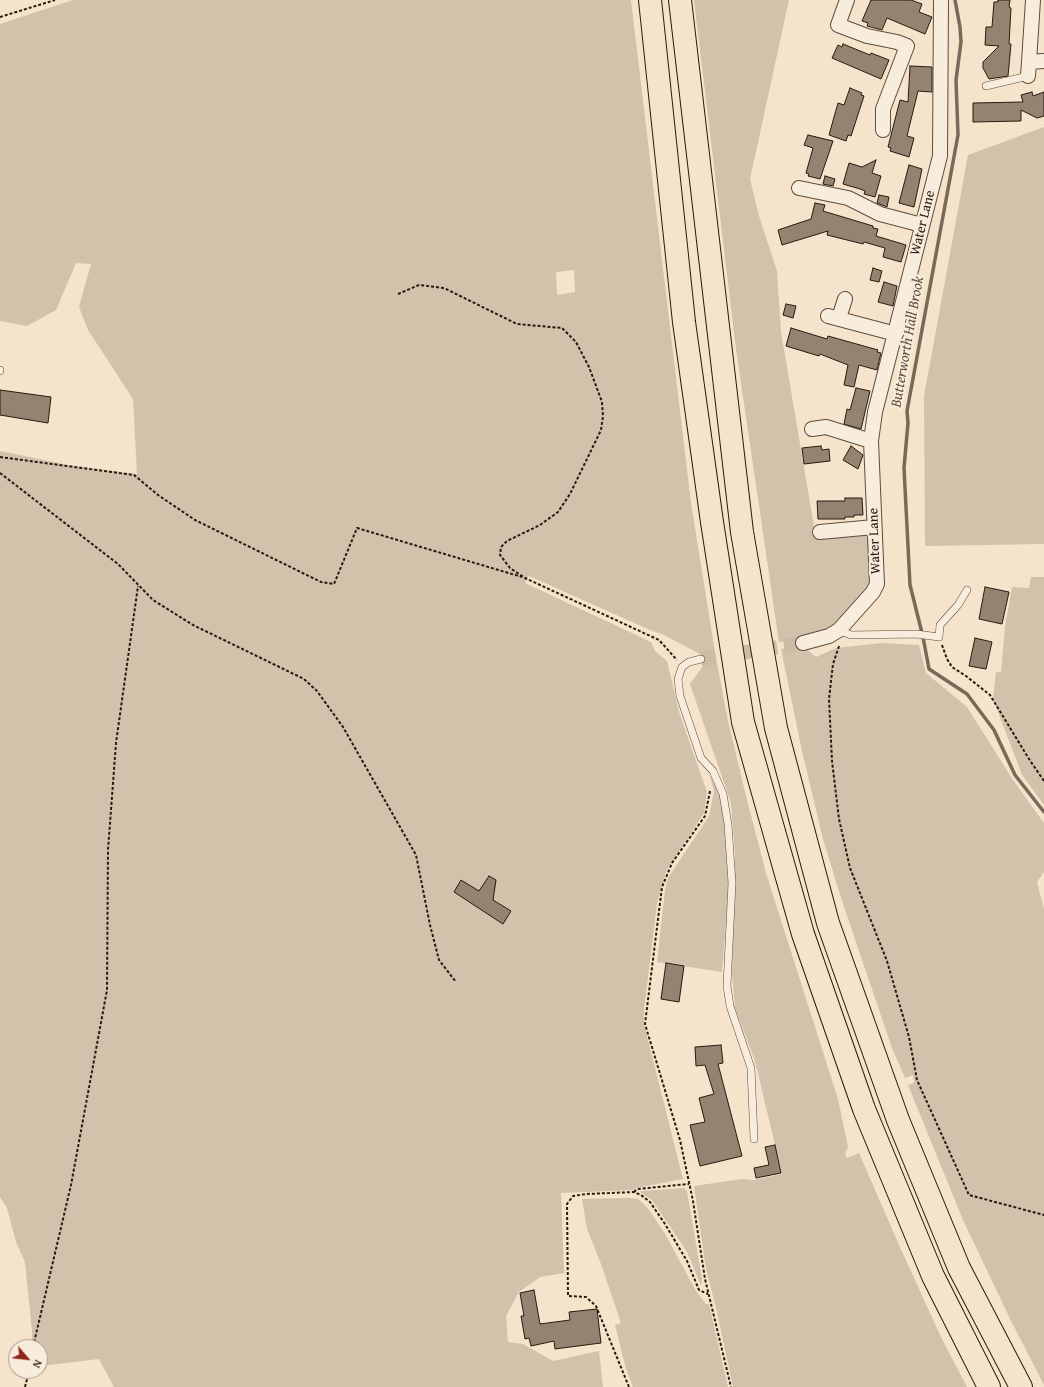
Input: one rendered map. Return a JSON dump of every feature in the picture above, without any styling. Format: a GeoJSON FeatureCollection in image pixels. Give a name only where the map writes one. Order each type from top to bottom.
{"type":"FeatureCollection","features":[{"type":"Feature","properties":{"kind":"highway"},"geometry":{"type":"LineString","coordinates":[[650,0],[684,322],[712,522],[743,722],[803,934],[864,1109],[933,1276],[989,1387]]}},
{"type":"Feature","properties":{"kind":"highway"},"geometry":{"type":"LineString","coordinates":[[680,0],[742,532],[776,728],[828,923],[898,1120],[959,1268],[1021,1387]]}},
{"type":"Feature","properties":{"kind":"street"},"geometry":{"type":"LineString","coordinates":[[847,0],[838,25],[867,36],[896,42],[907,46],[883,109],[883,130]]}},
{"type":"Feature","properties":{"kind":"street","name":"Water Lane"},"geometry":{"type":"LineString","coordinates":[[803,643],[841,631],[869,598],[877,584],[871,441],[875,412],[940,156],[941,0]]}},
{"type":"Feature","properties":{"kind":"street"},"geometry":{"type":"LineString","coordinates":[[1028,69],[1033,0]]}},
{"type":"Feature","properties":{"kind":"street"},"geometry":{"type":"LineString","coordinates":[[1028,69],[1044,61]]}},
{"type":"Feature","properties":{"kind":"street"},"geometry":{"type":"LineString","coordinates":[[799,188],[848,198],[880,214],[922,225]]}},
{"type":"Feature","properties":{"kind":"street"},"geometry":{"type":"LineString","coordinates":[[845,299],[834,317],[896,334]]}},
{"type":"Feature","properties":{"kind":"street"},"geometry":{"type":"LineString","coordinates":[[812,429],[826,427],[871,441]]}},
{"type":"Feature","properties":{"kind":"street"},"geometry":{"type":"LineString","coordinates":[[820,532],[874,527]]}},
{"type":"Feature","properties":{"kind":"lane"},"geometry":{"type":"LineString","coordinates":[[986,86],[1028,69]]}},
{"type":"Feature","properties":{"kind":"lane"},"geometry":{"type":"LineString","coordinates":[[841,631],[851,635],[916,634],[939,637],[940,625],[958,605],[967,590]]}},
{"type":"Feature","properties":{"kind":"lane"},"geometry":{"type":"LineString","coordinates":[[701,659],[689,662],[682,667],[678,679],[680,696],[701,758],[713,771],[723,794],[728,824],[732,883],[727,986],[730,1006],[751,1068],[754,1139]]}},
{"type":"Feature","properties":{"kind":"path"},"geometry":{"type":"LineString","coordinates":[[0,17],[55,0]]}},
{"type":"Feature","properties":{"kind":"path"},"geometry":{"type":"LineString","coordinates":[[398,294],[419,285],[444,288],[461,295],[506,320],[517,324],[562,328],[576,342],[589,367],[602,402],[603,416],[601,430],[570,494],[558,512],[540,525],[507,541],[502,548],[500,555],[504,562],[525,578]]}},
{"type":"Feature","properties":{"kind":"path"},"geometry":{"type":"LineString","coordinates":[[0,457],[134,475],[158,495],[194,520],[320,582],[334,584],[357,528],[525,578],[659,640],[682,667]]}},
{"type":"Feature","properties":{"kind":"path"},"geometry":{"type":"LineString","coordinates":[[0,473],[118,564],[153,600],[193,625],[304,679],[317,691],[343,726],[416,855],[430,925],[439,960],[456,982]]}},
{"type":"Feature","properties":{"kind":"path"},"geometry":{"type":"LineString","coordinates":[[35,1339],[71,1185],[106,990],[108,850],[115,759],[138,586]]}},
{"type":"Feature","properties":{"kind":"path"},"geometry":{"type":"LineString","coordinates":[[841,631],[833,664],[829,699],[832,761],[839,819],[850,868],[887,961],[909,1037],[916,1080],[969,1195],[1044,1215]]}},
{"type":"Feature","properties":{"kind":"path"},"geometry":{"type":"LineString","coordinates":[[939,637],[947,659],[952,667],[990,694],[1044,780]]}},
{"type":"Feature","properties":{"kind":"path"},"geometry":{"type":"LineString","coordinates":[[711,788],[705,816],[672,863],[662,887],[646,1024],[680,1140],[709,1295],[731,1387]]}},
{"type":"Feature","properties":{"kind":"path"},"geometry":{"type":"LineString","coordinates":[[634,1192],[637,1189],[689,1184]]}},
{"type":"Feature","properties":{"kind":"path"},"geometry":{"type":"LineString","coordinates":[[629,1387],[596,1306],[586,1297],[568,1296],[566,1204],[573,1196],[586,1194],[634,1192],[641,1195],[650,1202],[665,1224],[686,1261],[700,1290],[709,1295]]}},
{"type":"Feature","properties":{"kind":"shaded area"},"geometry":{"type":"Polygon","coordinates":[[[73,0],[631,0],[691,503],[715,652],[728,721],[745,792],[766,873],[838,1099],[848,1147],[845,1154],[847,1158],[859,1153],[941,1337],[967,1387],[733,1387],[706,1269],[694,1186],[742,1179],[754,1180],[782,1174],[755,1061],[735,1008],[732,973],[735,852],[731,803],[690,684],[703,666],[702,655],[662,634],[529,576],[525,583],[651,642],[655,651],[667,661],[679,712],[707,792],[704,813],[666,871],[657,904],[644,1010],[644,1024],[683,1179],[636,1188],[633,1190],[561,1193],[564,1273],[540,1277],[519,1292],[506,1316],[508,1342],[523,1344],[553,1361],[599,1351],[603,1387],[114,1387],[99,1359],[48,1365],[48,1339],[32,1339],[25,1262],[16,1242],[7,1208],[0,1197],[0,451],[68,465],[137,474],[133,399],[88,330],[79,307],[91,264],[76,263],[56,310],[27,326],[0,321],[0,24],[73,0]],[[574,270],[556,272],[557,295],[575,292],[574,270]]]}},
{"type":"Feature","properties":{"kind":"shaded area"},"geometry":{"type":"Polygon","coordinates":[[[694,0],[789,0],[750,179],[759,216],[777,271],[781,332],[816,538],[853,534],[869,536],[873,583],[831,632],[779,642],[736,349],[694,0]]]}},
{"type":"Feature","properties":{"kind":"shaded area"},"geometry":{"type":"Polygon","coordinates":[[[1044,127],[1044,544],[925,546],[924,396],[968,155],[1044,127]]]}},
{"type":"Feature","properties":{"kind":"shaded area"},"geometry":{"type":"Polygon","coordinates":[[[1031,577],[1044,577],[1044,805],[1022,775],[993,699],[996,672],[1001,672],[1005,627],[1012,587],[1029,588],[1031,577]]]}},
{"type":"Feature","properties":{"kind":"shaded area"},"geometry":{"type":"Polygon","coordinates":[[[882,643],[919,645],[926,673],[967,707],[1013,780],[1044,823],[1044,872],[1037,882],[1044,909],[1044,1385],[1011,1321],[963,1220],[908,1085],[914,1083],[913,1075],[905,1078],[892,1048],[842,901],[823,839],[802,751],[781,649],[803,646],[816,657],[836,648],[882,643]]]}},
{"type":"Feature","properties":{"kind":"shaded area"},"geometry":{"type":"Polygon","coordinates":[[[709,773],[720,795],[726,828],[730,873],[722,972],[657,962],[665,890],[668,878],[709,816],[714,791],[709,773]]]}},
{"type":"Feature","properties":{"kind":"shaded area"},"geometry":{"type":"Polygon","coordinates":[[[684,1188],[687,1191],[702,1279],[701,1286],[687,1252],[652,1200],[640,1192],[684,1188]]]}},
{"type":"Feature","properties":{"kind":"shaded area"},"geometry":{"type":"Polygon","coordinates":[[[582,1199],[638,1199],[647,1207],[664,1232],[696,1291],[706,1304],[709,1304],[728,1387],[633,1387],[626,1369],[615,1325],[621,1323],[601,1264],[587,1229],[582,1199]]]}},
{"type":"Feature","properties":{"kind":"building"},"geometry":{"type":"Polygon","coordinates":[[[871,0],[911,0],[922,4],[919,12],[932,17],[925,34],[887,18],[882,30],[867,26],[868,23],[862,21],[871,0]]]}},
{"type":"Feature","properties":{"kind":"building"},"geometry":{"type":"Polygon","coordinates":[[[998,0],[1010,0],[1009,44],[1011,44],[1008,76],[989,79],[983,68],[983,62],[999,46],[985,45],[986,27],[992,27],[994,2],[998,2],[998,0]]]}},
{"type":"Feature","properties":{"kind":"building"},"geometry":{"type":"Polygon","coordinates":[[[843,44],[870,55],[871,53],[889,60],[881,79],[832,58],[838,45],[842,47],[843,44]]]}},
{"type":"Feature","properties":{"kind":"building"},"geometry":{"type":"Polygon","coordinates":[[[910,66],[932,67],[932,92],[918,91],[907,136],[914,138],[909,157],[890,151],[891,148],[888,147],[900,100],[908,102],[910,66]]]}},
{"type":"Feature","properties":{"kind":"building"},"geometry":{"type":"Polygon","coordinates":[[[850,88],[862,93],[861,95],[864,96],[851,136],[848,135],[846,141],[829,135],[838,103],[844,105],[850,88]]]}},
{"type":"Feature","properties":{"kind":"building"},"geometry":{"type":"Polygon","coordinates":[[[1032,92],[1033,96],[1044,92],[1044,116],[1037,118],[1021,110],[1021,121],[973,122],[973,103],[1023,102],[1021,95],[1032,92]]]}},
{"type":"Feature","properties":{"kind":"building"},"geometry":{"type":"Polygon","coordinates":[[[808,135],[833,141],[820,179],[808,176],[809,174],[806,173],[813,148],[804,145],[808,135]]]}},
{"type":"Feature","properties":{"kind":"building"},"geometry":{"type":"Polygon","coordinates":[[[876,160],[872,173],[881,176],[875,197],[864,194],[865,191],[843,184],[849,163],[862,167],[876,160]]]}},
{"type":"Feature","properties":{"kind":"building"},"geometry":{"type":"Polygon","coordinates":[[[909,165],[922,169],[914,207],[899,203],[909,165]]]}},
{"type":"Feature","properties":{"kind":"building"},"geometry":{"type":"Polygon","coordinates":[[[825,176],[835,179],[833,186],[823,184],[825,176]]]}},
{"type":"Feature","properties":{"kind":"building"},"geometry":{"type":"Polygon","coordinates":[[[879,195],[889,197],[887,207],[877,203],[879,195]]]}},
{"type":"Feature","properties":{"kind":"building"},"geometry":{"type":"Polygon","coordinates":[[[815,203],[825,205],[823,211],[873,226],[873,228],[878,229],[876,236],[906,245],[901,262],[883,257],[885,248],[864,242],[863,244],[827,235],[828,231],[782,245],[778,230],[811,219],[815,203]]]}},
{"type":"Feature","properties":{"kind":"building"},"geometry":{"type":"Polygon","coordinates":[[[873,268],[882,271],[879,282],[870,280],[873,268]]]}},
{"type":"Feature","properties":{"kind":"building"},"geometry":{"type":"Polygon","coordinates":[[[884,282],[897,286],[893,306],[878,302],[884,282]]]}},
{"type":"Feature","properties":{"kind":"building"},"geometry":{"type":"Polygon","coordinates":[[[786,304],[796,306],[793,318],[783,315],[786,304]]]}},
{"type":"Feature","properties":{"kind":"building"},"geometry":{"type":"Polygon","coordinates":[[[791,328],[827,339],[828,336],[878,350],[877,352],[881,353],[877,370],[859,365],[854,387],[844,385],[848,365],[820,354],[819,356],[786,346],[791,328]]]}},
{"type":"Feature","properties":{"kind":"building"},"geometry":{"type":"Polygon","coordinates":[[[856,388],[870,391],[861,429],[844,424],[847,409],[850,410],[856,388]]]}},
{"type":"Feature","properties":{"kind":"building"},"geometry":{"type":"Polygon","coordinates":[[[0,390],[51,397],[48,423],[0,415],[0,390]]]}},
{"type":"Feature","properties":{"kind":"building"},"geometry":{"type":"Polygon","coordinates":[[[821,446],[822,450],[829,449],[830,461],[804,464],[802,448],[821,446]]]}},
{"type":"Feature","properties":{"kind":"building"},"geometry":{"type":"Polygon","coordinates":[[[851,446],[863,455],[858,469],[843,460],[851,446]]]}},
{"type":"Feature","properties":{"kind":"building"},"geometry":{"type":"Polygon","coordinates":[[[845,498],[862,498],[863,515],[845,517],[845,519],[818,519],[817,501],[845,501],[845,498]]]}},
{"type":"Feature","properties":{"kind":"building"},"geometry":{"type":"Polygon","coordinates":[[[985,587],[1009,592],[1002,624],[979,619],[985,587]]]}},
{"type":"Feature","properties":{"kind":"building"},"geometry":{"type":"Polygon","coordinates":[[[975,638],[992,642],[986,669],[969,666],[975,638]]]}},
{"type":"Feature","properties":{"kind":"building"},"geometry":{"type":"Polygon","coordinates":[[[489,876],[496,880],[493,900],[511,911],[503,924],[454,892],[461,880],[479,891],[489,876]]]}},
{"type":"Feature","properties":{"kind":"building"},"geometry":{"type":"Polygon","coordinates":[[[666,963],[684,966],[679,1002],[661,999],[666,963]]]}},
{"type":"Feature","properties":{"kind":"building"},"geometry":{"type":"Polygon","coordinates":[[[721,1045],[723,1063],[718,1064],[742,1156],[700,1166],[690,1125],[705,1122],[699,1098],[714,1094],[705,1065],[696,1066],[695,1047],[721,1045]]]}},
{"type":"Feature","properties":{"kind":"building"},"geometry":{"type":"Polygon","coordinates":[[[775,1145],[781,1173],[756,1178],[754,1168],[769,1165],[765,1147],[775,1145]]]}},
{"type":"Feature","properties":{"kind":"building"},"geometry":{"type":"Polygon","coordinates":[[[534,1290],[540,1324],[570,1320],[569,1312],[597,1309],[601,1343],[555,1349],[554,1341],[531,1346],[529,1338],[525,1339],[521,1316],[524,1316],[520,1293],[534,1290]]]}},
{"type":"Feature","properties":{"kind":"waterway","name":"Butterworth Hall Brook"},"geometry":{"type":"LineString","coordinates":[[955,0],[961,42],[956,80],[958,135],[907,411],[908,423],[904,468],[910,585],[923,637],[929,669],[967,694],[994,730],[1015,775],[1044,812]]}},
{"type":"Feature","properties":{"kind":"tunnel"},"geometry":{"type":"LineString","coordinates":[[701,659],[803,643]]}}]}
